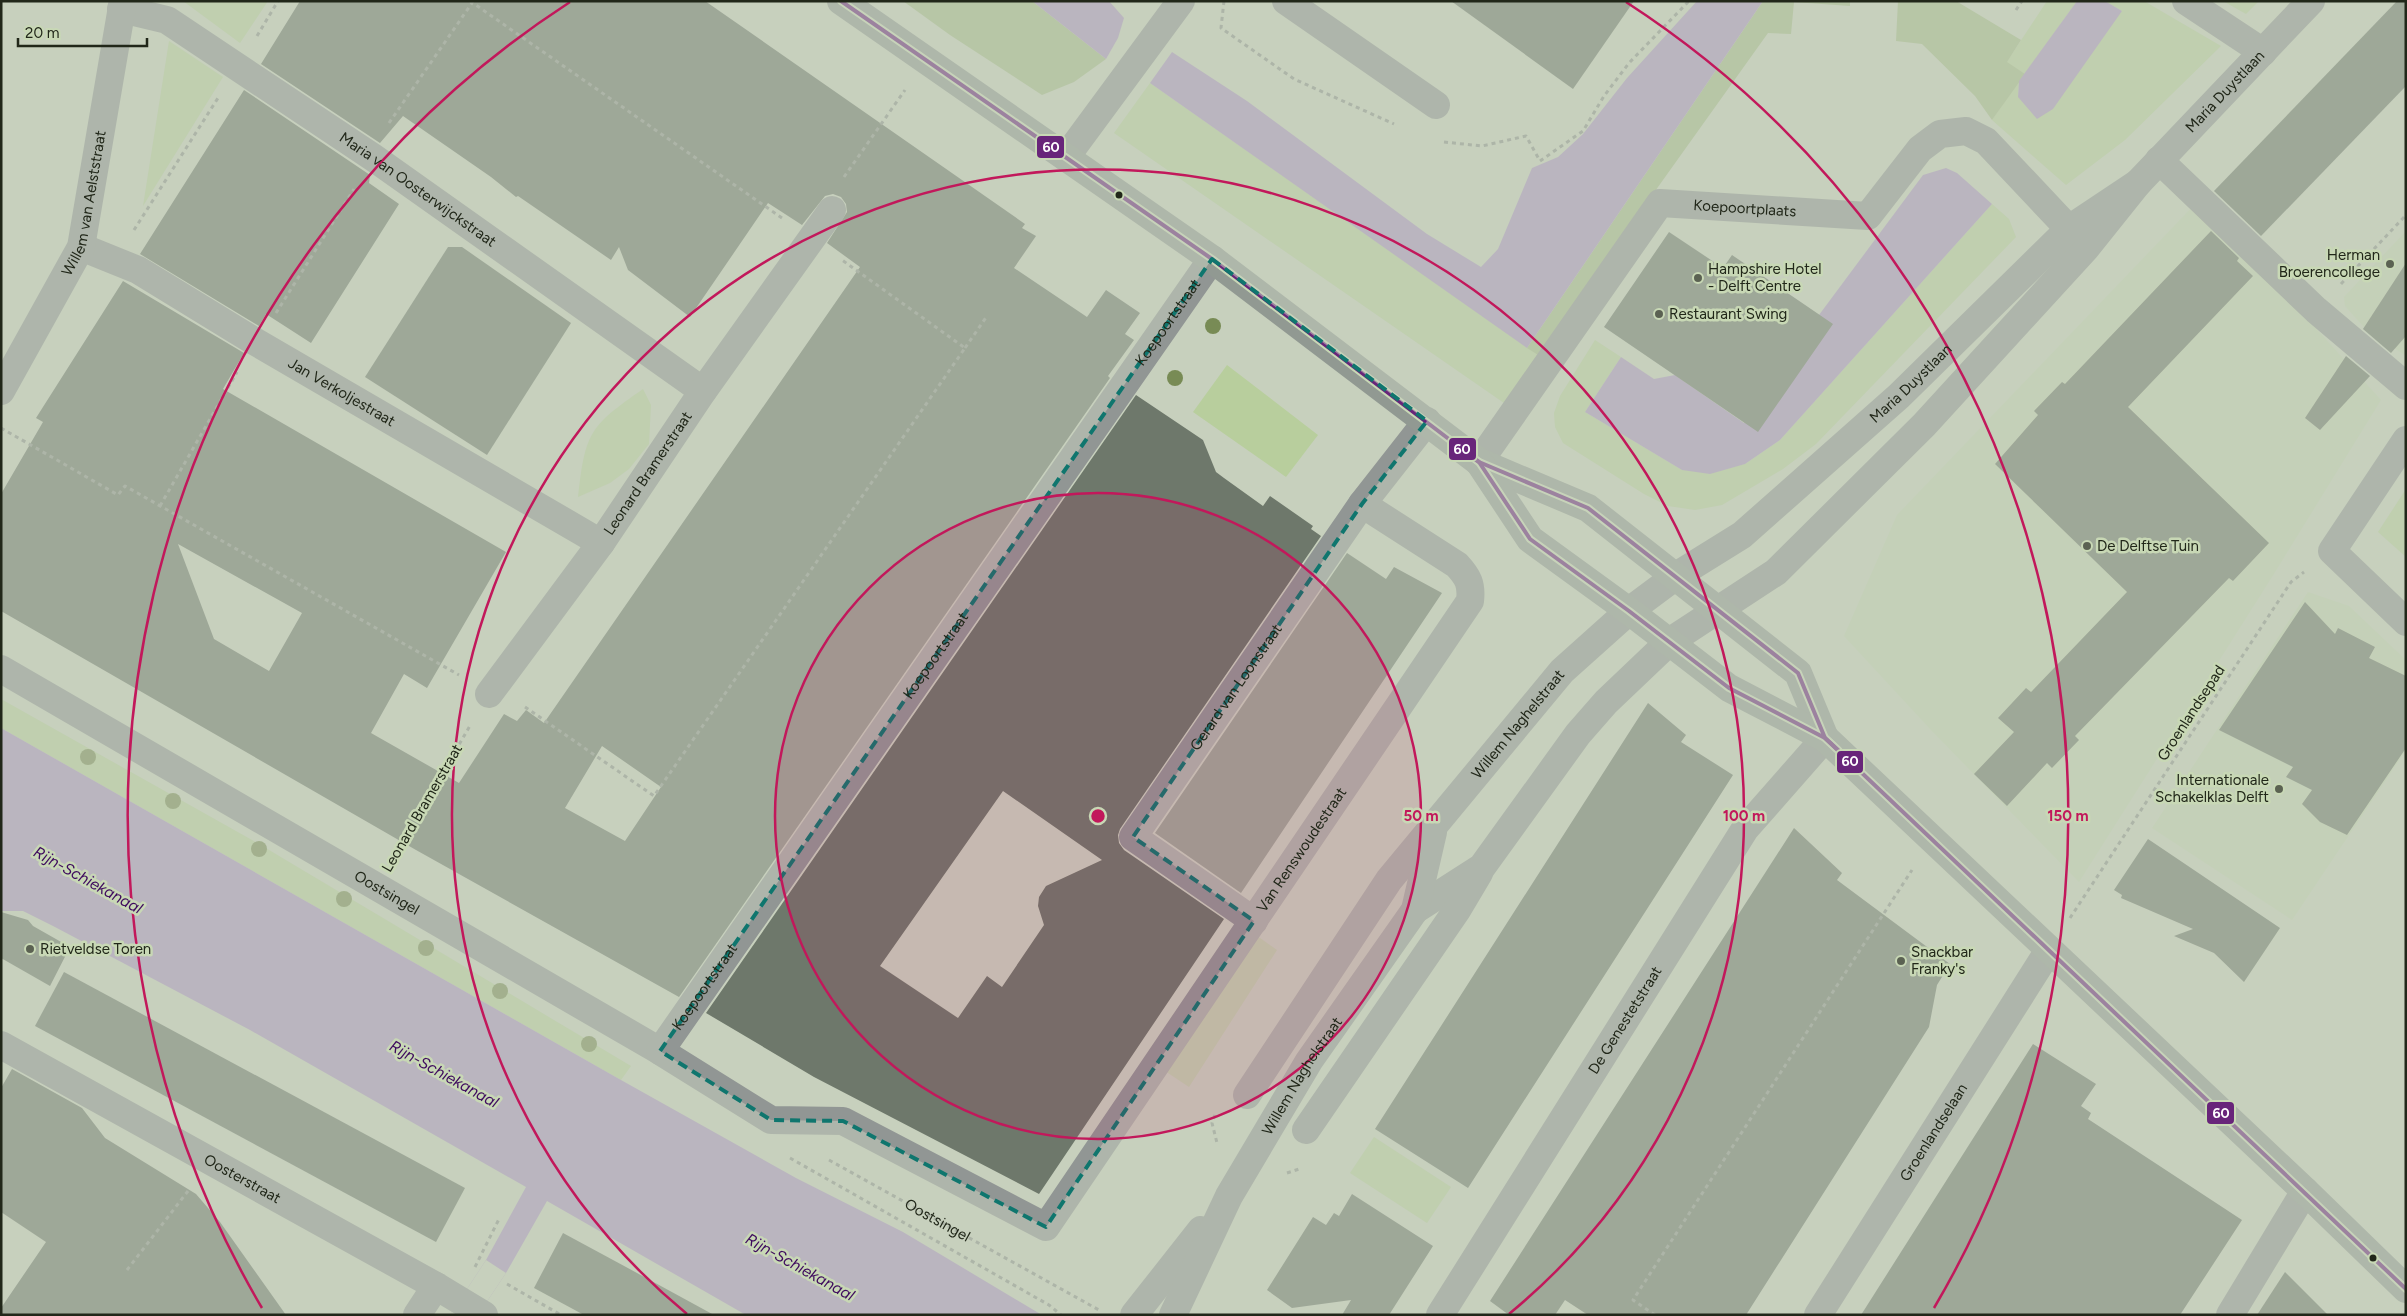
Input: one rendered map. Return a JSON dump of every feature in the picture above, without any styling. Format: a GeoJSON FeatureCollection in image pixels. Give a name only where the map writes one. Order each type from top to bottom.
{"type":"FeatureCollection","features":[{"type":"Feature","properties":{"kind":"main road"},"geometry":{"type":"LineString","coordinates":[[842,1],[925,61],[1212,259],[1479,462],[1588,508],[1719,609],[1798,674],[1824,738]]}},
{"type":"Feature","properties":{"kind":"main road"},"geometry":{"type":"LineString","coordinates":[[1479,462],[1530,539],[1629,611],[1729,688],[1824,738],[2406,1288]]}},
{"type":"Feature","properties":{"kind":"street"},"geometry":{"type":"LineString","coordinates":[[1066,157],[1180,1]]}},
{"type":"Feature","properties":{"kind":"street"},"geometry":{"type":"LineString","coordinates":[[1286,1],[1436,105]]}},
{"type":"Feature","properties":{"kind":"street"},"geometry":{"type":"LineString","coordinates":[[2186,1],[2263,52]]}},
{"type":"Feature","properties":{"kind":"street","name":"Maria Duystlaan"},"geometry":{"type":"LineString","coordinates":[[1719,609],[1776,572],[1924,425],[2086,248],[2138,183],[2311,1]]}},
{"type":"Feature","properties":{"kind":"street","name":"Maria van Oosterwijckstraat"},"geometry":{"type":"LineString","coordinates":[[122,5],[167,20],[238,67],[368,154],[703,391]]}},
{"type":"Feature","properties":{"kind":"street","name":"Willem van Aelststraat"},"geometry":{"type":"LineString","coordinates":[[1,391],[81,247],[122,5]]}},
{"type":"Feature","properties":{"kind":"street","name":"Koepoortplaats"},"geometry":{"type":"LineString","coordinates":[[1479,462],[1660,203],[1868,216],[1920,149],[1940,134],[1966,131],[1986,141],[2069,229]]}},
{"type":"Feature","properties":{"kind":"street"},"geometry":{"type":"LineString","coordinates":[[2160,160],[2316,310],[2406,386]]}},
{"type":"Feature","properties":{"kind":"street","name":"Maria Duystlaan"},"geometry":{"type":"LineString","coordinates":[[1676,576],[1742,535],[1899,396],[2069,229],[2138,183]]}},
{"type":"Feature","properties":{"kind":"street","name":"Leonard Bramerstraat"},"geometry":{"type":"LineString","coordinates":[[489,694],[600,543],[703,391],[832,210]]}},
{"type":"Feature","properties":{"kind":"street","name":"Jan Verkoljestraat"},"geometry":{"type":"LineString","coordinates":[[81,247],[138,270],[254,341],[600,543]]}},
{"type":"Feature","properties":{"kind":"street","name":"Koepoortstraat"},"geometry":{"type":"LineString","coordinates":[[660,1051],[1212,259]]}},
{"type":"Feature","properties":{"kind":"street","name":"Gerard van Loonstraat"},"geometry":{"type":"LineString","coordinates":[[1254,921],[1133,837],[1362,504],[1426,421]]}},
{"type":"Feature","properties":{"kind":"street"},"geometry":{"type":"LineString","coordinates":[[2406,440],[2332,551],[2406,622]]}},
{"type":"Feature","properties":{"kind":"street","name":"Van Renswoudestraat"},"geometry":{"type":"LineString","coordinates":[[1046,1227],[1470,601],[1472,588],[1468,576],[1457,565],[1362,504]]}},
{"type":"Feature","properties":{"kind":"street","name":"Willem Naghelstraat"},"geometry":{"type":"LineString","coordinates":[[1173,1315],[1229,1196],[1309,1061],[1415,910],[1434,828],[1562,671],[1629,611],[1676,576]]}},
{"type":"Feature","properties":{"kind":"street","name":"Willem Naghelstraat"},"geometry":{"type":"LineString","coordinates":[[1415,910],[1482,867],[1578,734],[1606,702],[1669,642],[1719,609]]}},
{"type":"Feature","properties":{"kind":"street","name":"Oostsingel"},"geometry":{"type":"LineString","coordinates":[[1,669],[375,888],[660,1051],[771,1120],[843,1121],[1046,1227]]}},
{"type":"Feature","properties":{"kind":"street","name":"De Genestetstraat"},"geometry":{"type":"LineString","coordinates":[[1440,1315],[1745,829],[1824,738]]}},
{"type":"Feature","properties":{"kind":"street"},"geometry":{"type":"LineString","coordinates":[[1247,1095],[1390,880],[1434,828]]}},
{"type":"Feature","properties":{"kind":"street"},"geometry":{"type":"LineString","coordinates":[[1306,1130],[1451,918],[1482,867]]}},
{"type":"Feature","properties":{"kind":"street","name":"Groenlandselaan"},"geometry":{"type":"LineString","coordinates":[[1818,1315],[2049,950]]}},
{"type":"Feature","properties":{"kind":"street","name":"Oosterstraat"},"geometry":{"type":"LineString","coordinates":[[2,1047],[446,1291],[483,1314]]}},
{"type":"Feature","properties":{"kind":"street"},"geometry":{"type":"LineString","coordinates":[[2230,1315],[2305,1191]]}},
{"type":"Feature","properties":{"kind":"street","name":"Willem Naghelstraat"},"geometry":{"type":"LineString","coordinates":[[1134,1315],[1229,1196]]}},
{"type":"Feature","properties":{"kind":"street"},"geometry":{"type":"LineString","coordinates":[[418,1315],[446,1291]]}},
{"type":"Feature","properties":{"kind":"path"},"geometry":{"type":"LineString","coordinates":[[114,260],[238,67],[278,1]]}},
{"type":"Feature","properties":{"kind":"path"},"geometry":{"type":"LineString","coordinates":[[2016,10],[2022,1]]}},
{"type":"Feature","properties":{"kind":"path"},"geometry":{"type":"LineString","coordinates":[[368,154],[471,2],[812,238]]}},
{"type":"Feature","properties":{"kind":"path"},"geometry":{"type":"LineString","coordinates":[[832,210],[840,182],[925,61]]}},
{"type":"Feature","properties":{"kind":"path"},"geometry":{"type":"LineString","coordinates":[[2316,310],[2406,215]]}},
{"type":"Feature","properties":{"kind":"path"},"geometry":{"type":"LineString","coordinates":[[965,348],[987,316]]}},
{"type":"Feature","properties":{"kind":"path","name":"Groenlandsepad"},"geometry":{"type":"LineString","coordinates":[[2049,950],[2291,582],[2332,551]]}},
{"type":"Feature","properties":{"kind":"path","name":"Leonard Bramerstraat"},"geometry":{"type":"LineString","coordinates":[[375,888],[489,694]]}},
{"type":"Feature","properties":{"kind":"path"},"geometry":{"type":"LineString","coordinates":[[1655,1315],[1633,1300],[1932,840]]}},
{"type":"Feature","properties":{"kind":"path","name":"Oostsingel"},"geometry":{"type":"LineString","coordinates":[[822,1154],[1107,1315]]}},
{"type":"Feature","properties":{"kind":"path"},"geometry":{"type":"LineString","coordinates":[[127,1270],[211,1161]]}},
{"type":"Feature","properties":{"kind":"path"},"geometry":{"type":"LineString","coordinates":[[446,1291],[476,1266],[500,1217]]}},
{"type":"Feature","properties":{"kind":"path"},"geometry":{"type":"LineString","coordinates":[[506,1284],[561,1315]]}},
{"type":"Feature","properties":{"kind":"highlighted area"},"geometry":{"type":"Polygon","coordinates":[[[1212,259],[1427,421],[1362,504],[1133,837],[1254,921],[1046,1227],[843,1121],[771,1120],[660,1051],[1212,259]]]}},
{"type":"Feature","properties":{"kind":"shaded area"},"geometry":{"type":"Polygon","coordinates":[[[183,1],[268,1],[240,43],[183,1]]]}},
{"type":"Feature","properties":{"kind":"shaded area"},"geometry":{"type":"Polygon","coordinates":[[[903,1],[1032,1],[1106,59],[1074,82],[1042,95],[950,35],[903,1]]]}},
{"type":"Feature","properties":{"kind":"shaded area"},"geometry":{"type":"Polygon","coordinates":[[[1763,1],[1850,1],[1850,6],[1794,2],[1791,34],[1768,33],[1538,355],[1527,348],[1763,1]]]}},
{"type":"Feature","properties":{"kind":"shaded area"},"geometry":{"type":"Polygon","coordinates":[[[1898,1],[1956,1],[2021,40],[2007,62],[2025,74],[1992,120],[1975,96],[1922,44],[1896,41],[1898,1]]]}},
{"type":"Feature","properties":{"kind":"shaded area"},"geometry":{"type":"Polygon","coordinates":[[[2047,1],[2077,1],[2025,74],[2006,63],[2047,1]]]}},
{"type":"Feature","properties":{"kind":"shaded area"},"geometry":{"type":"Polygon","coordinates":[[[2105,1],[2144,1],[2221,46],[2125,140],[2066,185],[1992,120],[2019,81],[2018,97],[2122,11],[2105,1]]]}},
{"type":"Feature","properties":{"kind":"shaded area"},"geometry":{"type":"Polygon","coordinates":[[[2223,1],[2259,1],[2246,14],[2223,1]]]}},
{"type":"Feature","properties":{"kind":"shaded area"},"geometry":{"type":"Polygon","coordinates":[[[169,41],[223,77],[143,206],[169,41]]]}},
{"type":"Feature","properties":{"kind":"shaded area"},"geometry":{"type":"Polygon","coordinates":[[[1150,83],[1538,355],[1504,403],[1114,133],[1150,83]]]}},
{"type":"Feature","properties":{"kind":"shaded area","name":"De Delftse Tuin"},"geometry":{"type":"Polygon","coordinates":[[[2199,200],[2381,400],[2272,577],[2079,882],[1932,731],[1844,636],[1897,515],[2199,200]]]}},
{"type":"Feature","properties":{"kind":"shaded area"},"geometry":{"type":"Polygon","coordinates":[[[1992,204],[2009,219],[2016,237],[1816,444],[1783,469],[1722,505],[1695,510],[1668,506],[1644,494],[1563,443],[1555,427],[1554,413],[1560,396],[1595,340],[1621,357],[1585,412],[1682,470],[1745,464],[1780,440],[1992,204]]]}},
{"type":"Feature","properties":{"kind":"shaded area","name":"Herman Broerencollege"},"geometry":{"type":"Polygon","coordinates":[[[2406,231],[2406,356],[2364,327],[2345,306],[2344,297],[2406,231]]]}},
{"type":"Feature","properties":{"kind":"shaded area"},"geometry":{"type":"Polygon","coordinates":[[[1227,365],[1318,435],[1286,477],[1193,412],[1227,365]]]}},
{"type":"Feature","properties":{"kind":"shaded area"},"geometry":{"type":"Polygon","coordinates":[[[643,389],[651,405],[649,444],[629,469],[610,483],[578,497],[584,458],[593,432],[611,412],[643,389]]]}},
{"type":"Feature","properties":{"kind":"shaded area"},"geometry":{"type":"Polygon","coordinates":[[[2406,489],[2406,557],[2378,532],[2406,489]]]}},
{"type":"Feature","properties":{"kind":"shaded area","name":"Internationale Schakelklas Delft"},"geometry":{"type":"Polygon","coordinates":[[[2308,592],[2349,606],[2406,660],[2406,750],[2292,920],[2152,828],[2308,592]]]}},
{"type":"Feature","properties":{"kind":"shaded area"},"geometry":{"type":"Polygon","coordinates":[[[1,699],[259,844],[631,1066],[621,1080],[1,728],[1,699]]]}},
{"type":"Feature","properties":{"kind":"shaded area"},"geometry":{"type":"Polygon","coordinates":[[[1253,933],[1277,950],[1189,1087],[1162,1069],[1253,933]]]}},
{"type":"Feature","properties":{"kind":"shaded area"},"geometry":{"type":"Polygon","coordinates":[[[1374,1137],[1451,1187],[1427,1223],[1350,1173],[1374,1137]]]}},
{"type":"Feature","properties":{"kind":"water"},"geometry":{"type":"Polygon","coordinates":[[[1032,1],[1109,1],[1124,18],[1118,38],[1106,59],[1032,1]]]}},
{"type":"Feature","properties":{"kind":"water"},"geometry":{"type":"Polygon","coordinates":[[[1697,1],[1763,1],[1527,348],[1150,83],[1172,52],[1247,101],[1427,234],[1481,267],[1498,249],[1532,168],[1558,157],[1583,134],[1627,78],[1697,1]]]}},
{"type":"Feature","properties":{"kind":"water"},"geometry":{"type":"Polygon","coordinates":[[[2077,1],[2105,1],[2122,11],[2053,109],[2037,119],[2018,97],[2019,81],[2077,1]]]}},
{"type":"Feature","properties":{"kind":"water"},"geometry":{"type":"Polygon","coordinates":[[[1946,168],[1957,173],[1992,204],[1780,440],[1745,464],[1710,474],[1682,470],[1585,412],[1621,357],[1654,379],[1675,375],[1744,423],[1819,315],[1923,175],[1946,168]]]}},
{"type":"Feature","properties":{"kind":"water","name":"Rijn-Schiekanaal"},"geometry":{"type":"Polygon","coordinates":[[[1,728],[796,1178],[903,1232],[1042,1315],[746,1315],[547,1201],[506,1273],[478,1315],[450,1315],[486,1260],[526,1187],[250,1030],[53,926],[23,911],[1,911],[1,728]]]}},
{"type":"Feature","properties":{"kind":"pier"},"geometry":{"type":"Polygon","coordinates":[[[486,1260],[506,1273],[478,1315],[450,1315],[486,1260]]]}},
{"type":"Feature","properties":{"kind":"building"},"geometry":{"type":"Polygon","coordinates":[[[300,1],[705,1],[1025,224],[1022,228],[1036,236],[1014,268],[1087,317],[1106,290],[1140,313],[1125,334],[1134,340],[1108,376],[1110,378],[679,997],[416,850],[1,611],[1,494],[43,422],[36,418],[123,281],[244,353],[223,389],[506,552],[427,688],[404,674],[371,733],[459,783],[504,714],[517,721],[526,710],[544,723],[860,267],[827,243],[847,212],[846,204],[841,197],[833,194],[825,196],[802,225],[768,203],[690,317],[628,270],[619,247],[611,260],[518,196],[516,197],[491,177],[403,116],[380,143],[261,64],[300,1]],[[178,544],[214,639],[269,671],[302,613],[178,544]],[[602,746],[565,808],[625,841],[661,787],[602,746]]]}},
{"type":"Feature","properties":{"kind":"building"},"geometry":{"type":"Polygon","coordinates":[[[1451,1],[1634,1],[1573,89],[1451,1]]]}},
{"type":"Feature","properties":{"kind":"building"},"geometry":{"type":"Polygon","coordinates":[[[2397,1],[2406,1],[2406,86],[2261,236],[2214,191],[2397,1]]]}},
{"type":"Feature","properties":{"kind":"building"},"geometry":{"type":"Polygon","coordinates":[[[244,90],[370,175],[369,183],[399,204],[311,343],[266,314],[259,326],[140,254],[244,90]]]}},
{"type":"Feature","properties":{"kind":"building"},"geometry":{"type":"Polygon","coordinates":[[[2211,231],[2239,258],[2237,261],[2253,276],[2128,407],[2269,543],[2233,581],[2229,578],[2075,736],[2079,740],[2052,768],[2047,763],[2007,806],[1974,774],[2014,732],[1998,718],[2026,688],[2031,692],[2127,592],[1995,464],[2038,415],[2034,411],[2062,382],[2065,384],[2211,231]]]}},
{"type":"Feature","properties":{"kind":"building"},"geometry":{"type":"Polygon","coordinates":[[[1669,232],[1723,268],[1732,255],[1833,324],[1758,432],[1604,327],[1669,232]]]}},
{"type":"Feature","properties":{"kind":"building"},"geometry":{"type":"Polygon","coordinates":[[[448,247],[462,247],[571,323],[487,455],[365,377],[448,247]]]}},
{"type":"Feature","properties":{"kind":"building"},"geometry":{"type":"Polygon","coordinates":[[[2406,263],[2406,336],[2391,353],[2363,329],[2406,263]]]}},
{"type":"Feature","properties":{"kind":"building"},"geometry":{"type":"Polygon","coordinates":[[[2346,356],[2370,376],[2320,430],[2305,418],[2346,356]]]}},
{"type":"Feature","properties":{"kind":"building"},"geometry":{"type":"Polygon","coordinates":[[[1136,395],[1203,440],[1216,472],[1263,506],[1270,496],[1313,526],[1311,529],[1321,536],[1120,829],[1118,835],[1119,843],[1124,850],[1224,919],[1039,1194],[814,1077],[706,1013],[1136,395]],[[1003,791],[880,966],[958,1018],[987,976],[1002,987],[1044,925],[1038,906],[1039,897],[1046,886],[1102,860],[1003,791]]]}},
{"type":"Feature","properties":{"kind":"building"},"geometry":{"type":"Polygon","coordinates":[[[1347,553],[1386,579],[1394,567],[1442,593],[1241,893],[1155,833],[1347,553]]]}},
{"type":"Feature","properties":{"kind":"building"},"geometry":{"type":"Polygon","coordinates":[[[2305,602],[2335,634],[2338,628],[2375,647],[2369,658],[2406,676],[2406,748],[2347,835],[2320,822],[2302,804],[2312,790],[2286,777],[2293,767],[2219,730],[2305,602]]]}},
{"type":"Feature","properties":{"kind":"building"},"geometry":{"type":"Polygon","coordinates":[[[1648,703],[1686,735],[1681,742],[1733,775],[1468,1188],[1375,1129],[1648,703]]]}},
{"type":"Feature","properties":{"kind":"building"},"geometry":{"type":"Polygon","coordinates":[[[1794,828],[1842,873],[1837,880],[1950,964],[1937,985],[1929,1027],[1746,1315],[1588,1315],[1565,1300],[1555,1315],[1509,1315],[1490,1301],[1794,828]]]}},
{"type":"Feature","properties":{"kind":"building"},"geometry":{"type":"Polygon","coordinates":[[[2148,839],[2280,928],[2244,982],[2214,953],[2174,936],[2193,929],[2121,898],[2122,895],[2114,890],[2148,839]]]}},
{"type":"Feature","properties":{"kind":"building","name":"Rietveldse Toren"},"geometry":{"type":"Polygon","coordinates":[[[1,912],[28,920],[33,926],[70,947],[50,986],[1,958],[1,912]]]}},
{"type":"Feature","properties":{"kind":"building"},"geometry":{"type":"Polygon","coordinates":[[[64,972],[465,1188],[436,1242],[35,1026],[64,972]]]}},
{"type":"Feature","properties":{"kind":"building"},"geometry":{"type":"Polygon","coordinates":[[[2033,1044],[2096,1084],[2081,1106],[2091,1113],[2088,1119],[2242,1220],[2180,1315],[1861,1315],[2033,1044]]]}},
{"type":"Feature","properties":{"kind":"building"},"geometry":{"type":"Polygon","coordinates":[[[12,1069],[82,1108],[105,1138],[196,1194],[220,1222],[286,1315],[1,1315],[1,1308],[46,1242],[1,1212],[1,1088],[12,1069]]]}},
{"type":"Feature","properties":{"kind":"building"},"geometry":{"type":"Polygon","coordinates":[[[1352,1194],[1433,1246],[1389,1315],[1342,1315],[1351,1300],[1292,1308],[1267,1290],[1313,1217],[1326,1225],[1334,1213],[1339,1216],[1352,1194]]]}},
{"type":"Feature","properties":{"kind":"building"},"geometry":{"type":"Polygon","coordinates":[[[563,1233],[714,1315],[584,1315],[534,1288],[563,1233]]]}},
{"type":"Feature","properties":{"kind":"building"},"geometry":{"type":"Polygon","coordinates":[[[2285,1272],[2328,1315],[2257,1315],[2285,1272]]]}},
{"type":"Feature","properties":{"kind":"transit line","name":"60"},"geometry":{"type":"LineString","coordinates":[[841,1],[1212,259],[1479,462],[1588,508],[1798,673],[1825,738],[2406,1289]]}},
{"type":"Feature","properties":{"kind":"transit line","name":"60"},"geometry":{"type":"LineString","coordinates":[[1472,457],[1479,462],[1530,539],[1629,611],[1729,688],[1825,738],[1838,750]]}},
{"type":"Feature","properties":{"kind":"place","name":"Herman Broerencollege"},"geometry":{"type":"Point","coordinates":[2390,264]}},
{"type":"Feature","properties":{"kind":"place","name":"Hampshire Hotel - Delft Centre"},"geometry":{"type":"Point","coordinates":[1698,278]}},
{"type":"Feature","properties":{"kind":"place","name":"Restaurant Swing"},"geometry":{"type":"Point","coordinates":[1659,314]}},
{"type":"Feature","properties":{"kind":"place","name":"De Delftse Tuin"},"geometry":{"type":"Point","coordinates":[2087,546]}},
{"type":"Feature","properties":{"kind":"place","name":"Internationale Schakelklas Delft"},"geometry":{"type":"Point","coordinates":[2279,789]}},
{"type":"Feature","properties":{"kind":"place","name":"Rietveldse Toren"},"geometry":{"type":"Point","coordinates":[30,949]}},
{"type":"Feature","properties":{"kind":"place","name":"Snackbar Franky's"},"geometry":{"type":"Point","coordinates":[1901,961]}}]}
